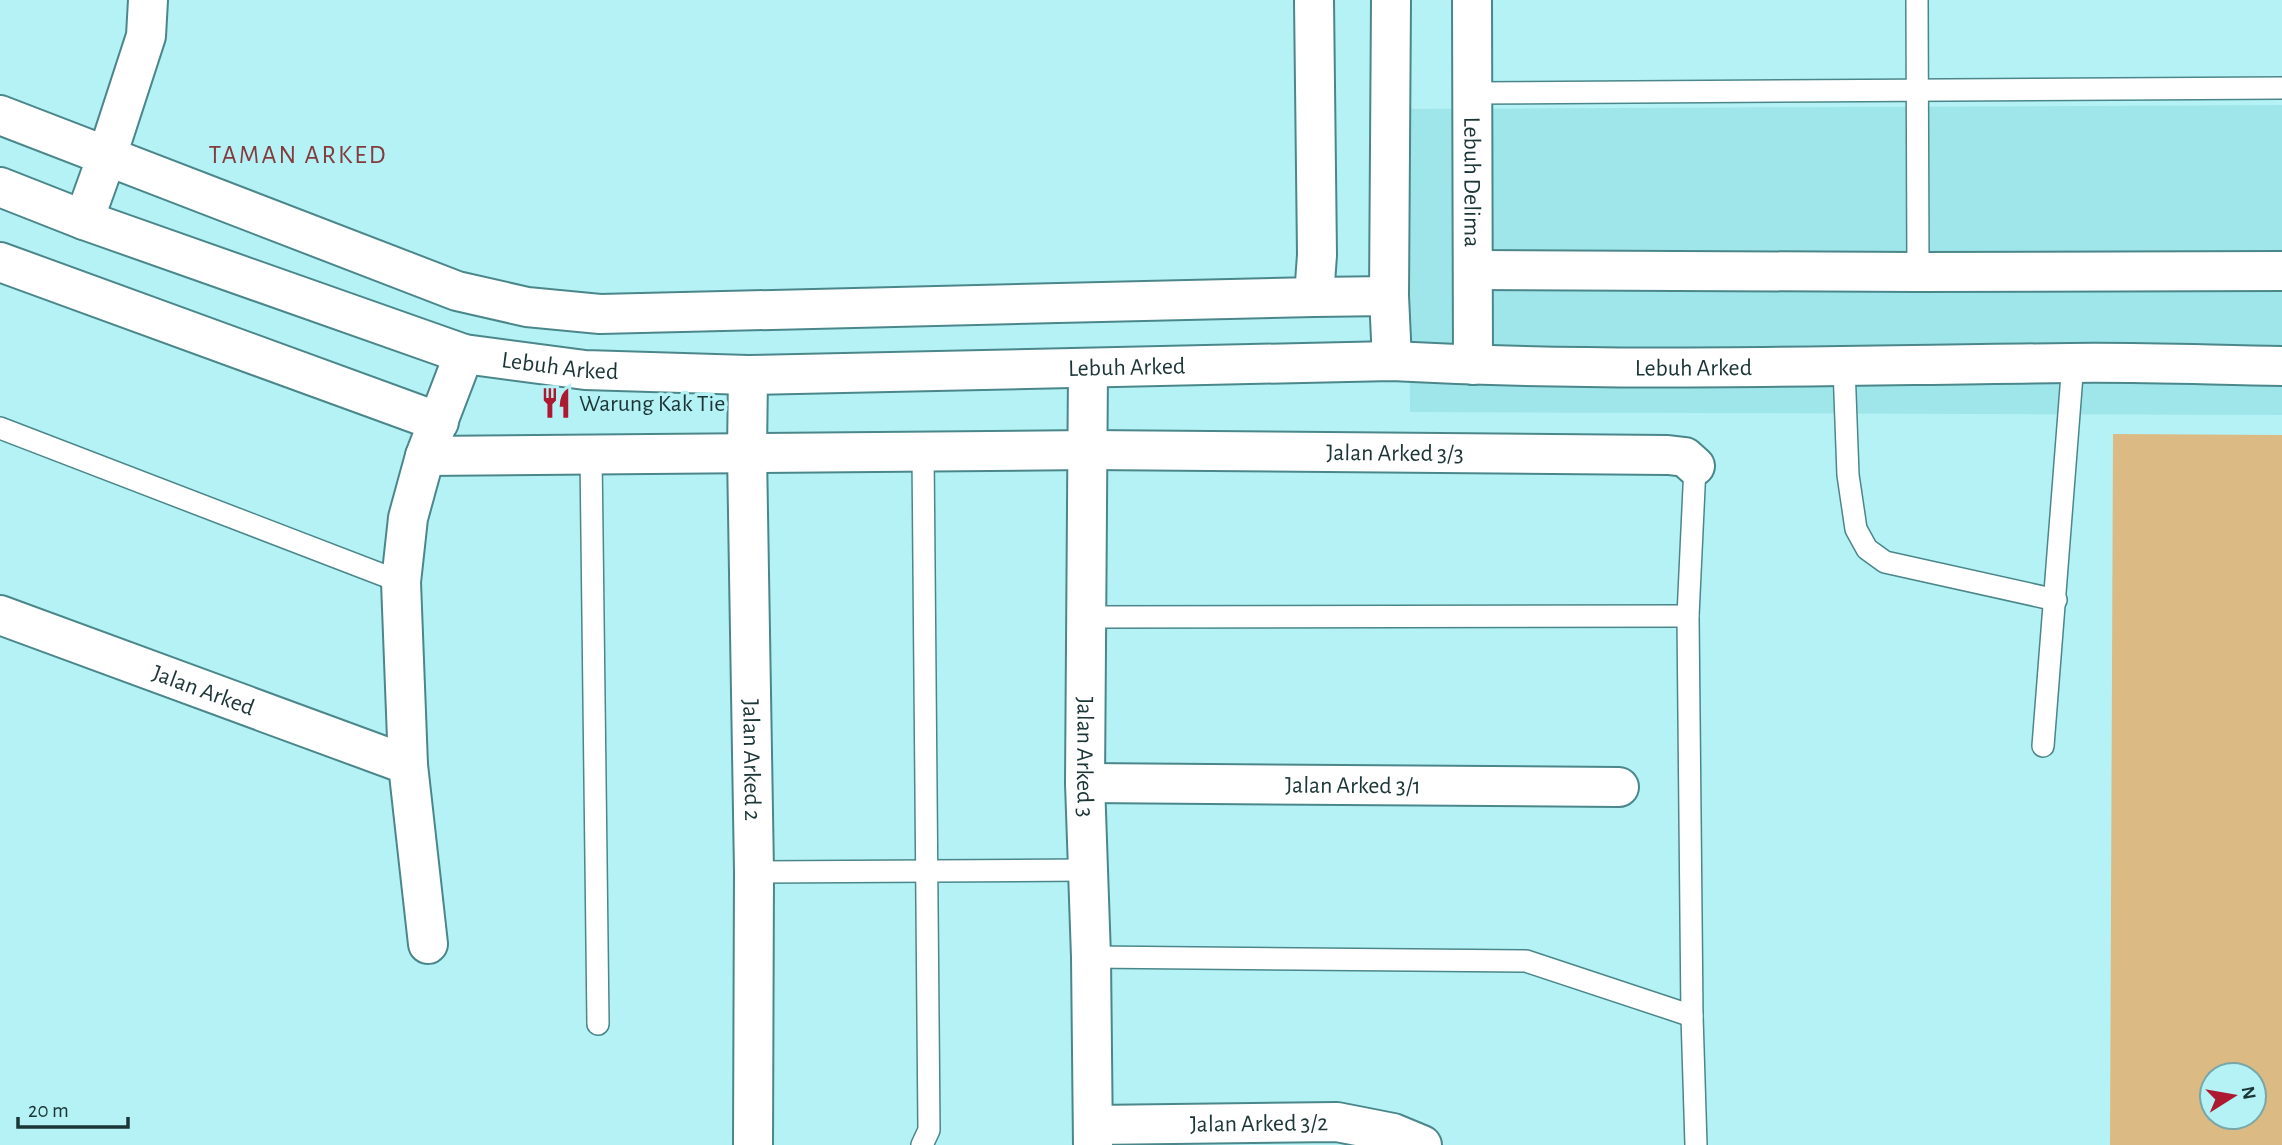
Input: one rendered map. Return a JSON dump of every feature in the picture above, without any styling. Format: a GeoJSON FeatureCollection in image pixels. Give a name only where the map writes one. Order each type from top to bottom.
{"type":"FeatureCollection","features":[{"type":"Feature","properties":{"kind":"street"},"geometry":{"type":"LineString","coordinates":[[84,220],[146,36],[148,0]]}},
{"type":"Feature","properties":{"kind":"street"},"geometry":{"type":"LineString","coordinates":[[1314,0],[1317,255],[1314,297]]}},
{"type":"Feature","properties":{"kind":"street"},"geometry":{"type":"LineString","coordinates":[[1391,0],[1389,296],[1392,361]]}},
{"type":"Feature","properties":{"kind":"street","name":"Lebuh Delima"},"geometry":{"type":"LineString","coordinates":[[1472,0],[1473,365]]}},
{"type":"Feature","properties":{"kind":"street"},"geometry":{"type":"LineString","coordinates":[[0,115],[457,291],[527,307],[600,314],[1389,296]]}},
{"type":"Feature","properties":{"kind":"street","name":"Lebuh Arked"},"geometry":{"type":"LineString","coordinates":[[0,187],[84,220],[464,354],[585,370],[748,375],[1392,361],[1473,365],[1844,367],[2073,362],[2282,366]]}},
{"type":"Feature","properties":{"kind":"street"},"geometry":{"type":"LineString","coordinates":[[0,262],[432,439]]}},
{"type":"Feature","properties":{"kind":"street"},"geometry":{"type":"LineString","coordinates":[[1473,270],[2282,271]]}},
{"type":"Feature","properties":{"kind":"street"},"geometry":{"type":"LineString","coordinates":[[428,944],[408,765],[401,582],[408,518],[432,439],[464,354]]}},
{"type":"Feature","properties":{"kind":"street","name":"Jalan Arked 3"},"geometry":{"type":"LineString","coordinates":[[1088,369],[1085,783],[1093,1135]]}},
{"type":"Feature","properties":{"kind":"street","name":"Jalan Arked 2"},"geometry":{"type":"LineString","coordinates":[[748,375],[754,872],[752,1145]]}},
{"type":"Feature","properties":{"kind":"street","name":"Jalan Arked 3/3"},"geometry":{"type":"LineString","coordinates":[[432,439],[591,454],[1089,450],[1668,455],[1685,457],[1695,466]]}},
{"type":"Feature","properties":{"kind":"street","name":"Jalan Arked"},"geometry":{"type":"LineString","coordinates":[[0,615],[408,765]]}},
{"type":"Feature","properties":{"kind":"street","name":"Jalan Arked 3/1"},"geometry":{"type":"LineString","coordinates":[[1085,783],[1619,787]]}},
{"type":"Feature","properties":{"kind":"street","name":"Jalan Arked 3/2"},"geometry":{"type":"LineString","coordinates":[[1093,1135],[1336,1122],[1393,1133],[1422,1145]]}},
{"type":"Feature","properties":{"kind":"lane"},"geometry":{"type":"LineString","coordinates":[[1917,0],[1919,272]]}},
{"type":"Feature","properties":{"kind":"lane"},"geometry":{"type":"LineString","coordinates":[[1471,93],[2282,88]]}},
{"type":"Feature","properties":{"kind":"lane"},"geometry":{"type":"LineString","coordinates":[[2043,746],[2073,362]]}},
{"type":"Feature","properties":{"kind":"lane"},"geometry":{"type":"LineString","coordinates":[[1844,367],[1848,475],[1856,529],[1867,549],[1885,562],[2056,600]]}},
{"type":"Feature","properties":{"kind":"lane"},"geometry":{"type":"LineString","coordinates":[[0,428],[401,582]]}},
{"type":"Feature","properties":{"kind":"lane"},"geometry":{"type":"LineString","coordinates":[[922,1145],[929,1130],[923,452]]}},
{"type":"Feature","properties":{"kind":"lane"},"geometry":{"type":"LineString","coordinates":[[591,454],[598,1024]]}},
{"type":"Feature","properties":{"kind":"lane"},"geometry":{"type":"LineString","coordinates":[[1695,466],[1688,616],[1696,1145]]}},
{"type":"Feature","properties":{"kind":"lane"},"geometry":{"type":"LineString","coordinates":[[1087,617],[1688,616]]}},
{"type":"Feature","properties":{"kind":"lane"},"geometry":{"type":"LineString","coordinates":[[754,872],[1088,870]]}},
{"type":"Feature","properties":{"kind":"lane"},"geometry":{"type":"LineString","coordinates":[[1091,957],[1526,961],[1692,1016]]}},
{"type":"Feature","properties":{"kind":"shaded area"},"geometry":{"type":"Polygon","coordinates":[[[2282,105],[2282,415],[1410,412],[1408,109],[2282,105]]]}},
{"type":"Feature","properties":{"kind":"shaded area"},"geometry":{"type":"Polygon","coordinates":[[[2113,434],[2282,435],[2282,1145],[2110,1145],[2113,434]]]}},
{"type":"Feature","properties":{"kind":"place","name":"Warung Kak Tie"},"geometry":{"type":"Point","coordinates":[556,403]}},
{"type":"Feature","properties":{"kind":"district","name":"TAMAN ARKED"},"geometry":{"type":"Point","coordinates":[298,154]}}]}
